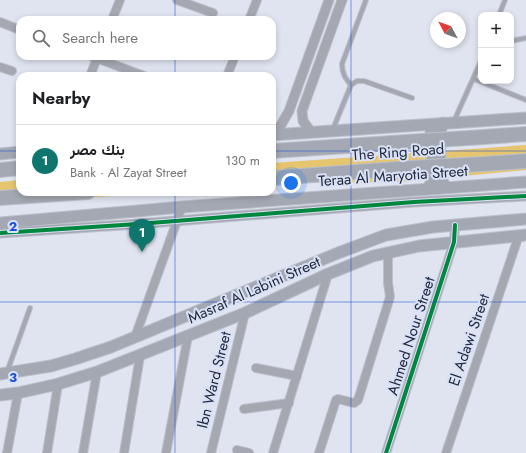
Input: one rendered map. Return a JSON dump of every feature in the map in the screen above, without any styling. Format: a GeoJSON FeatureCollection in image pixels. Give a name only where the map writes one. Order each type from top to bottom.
{"type":"FeatureCollection","features":[{"type":"Feature","properties":{"kind":"highway","name":"The Ring Road"},"geometry":{"type":"LineString","coordinates":[[276,150],[526,134]]}},
{"type":"Feature","properties":{"kind":"highway","name":"The Ring Road"},"geometry":{"type":"LineString","coordinates":[[276,178],[526,161]]}},
{"type":"Feature","properties":{"kind":"highway"},"geometry":{"type":"LineString","coordinates":[[0,170],[16,168]]}},
{"type":"Feature","properties":{"kind":"highway"},"geometry":{"type":"LineString","coordinates":[[0,198],[29,196]]}},
{"type":"Feature","properties":{"kind":"main road"},"geometry":{"type":"LineString","coordinates":[[276,135],[526,118]]}},
{"type":"Feature","properties":{"kind":"main road"},"geometry":{"type":"LineString","coordinates":[[446,187],[441,177],[440,134],[448,123]]}},
{"type":"Feature","properties":{"kind":"main road"},"geometry":{"type":"LineString","coordinates":[[427,125],[431,135],[433,176],[428,189]]}},
{"type":"Feature","properties":{"kind":"main road"},"geometry":{"type":"LineString","coordinates":[[0,154],[16,152]]}},
{"type":"Feature","properties":{"kind":"main road","name":"Teraa Al Maryotia Street"},"geometry":{"type":"LineString","coordinates":[[0,223],[182,207],[526,182]]}},
{"type":"Feature","properties":{"kind":"main road","name":"Masraf Al Labini Street"},"geometry":{"type":"LineString","coordinates":[[3,373],[51,366],[75,360],[369,240],[402,231],[526,219]]}},
{"type":"Feature","properties":{"kind":"main road","name":"Masraf Al Labini Street"},"geometry":{"type":"LineString","coordinates":[[0,395],[18,393],[58,384],[97,372],[140,356],[245,313],[358,261],[388,252],[419,246],[523,235]]}},
{"type":"Feature","properties":{"kind":"street"},"geometry":{"type":"LineString","coordinates":[[114,16],[120,0]]}},
{"type":"Feature","properties":{"kind":"street"},"geometry":{"type":"LineString","coordinates":[[177,0],[213,13]]}},
{"type":"Feature","properties":{"kind":"street"},"geometry":{"type":"LineString","coordinates":[[251,16],[257,0]]}},
{"type":"Feature","properties":{"kind":"street"},"geometry":{"type":"LineString","coordinates":[[276,131],[286,116],[329,0]]}},
{"type":"Feature","properties":{"kind":"street"},"geometry":{"type":"LineString","coordinates":[[312,132],[303,121],[302,111],[342,0]]}},
{"type":"Feature","properties":{"kind":"street"},"geometry":{"type":"LineString","coordinates":[[0,22],[16,28]]}},
{"type":"Feature","properties":{"kind":"street"},"geometry":{"type":"LineString","coordinates":[[91,72],[94,60]]}},
{"type":"Feature","properties":{"kind":"street"},"geometry":{"type":"LineString","coordinates":[[103,60],[134,72]]}},
{"type":"Feature","properties":{"kind":"street"},"geometry":{"type":"LineString","coordinates":[[229,72],[233,60]]}},
{"type":"Feature","properties":{"kind":"street"},"geometry":{"type":"LineString","coordinates":[[0,67],[12,71]]}},
{"type":"Feature","properties":{"kind":"street"},"geometry":{"type":"LineString","coordinates":[[300,78],[312,81]]}},
{"type":"Feature","properties":{"kind":"street"},"geometry":{"type":"LineString","coordinates":[[0,233],[414,202],[526,196]]}},
{"type":"Feature","properties":{"kind":"street"},"geometry":{"type":"LineString","coordinates":[[135,336],[182,207]]}},
{"type":"Feature","properties":{"kind":"street","name":"Ahmed Nour Street"},"geometry":{"type":"LineString","coordinates":[[386,453],[454,242],[455,225]]}},
{"type":"Feature","properties":{"kind":"street","name":"El Adawi Street"},"geometry":{"type":"LineString","coordinates":[[446,453],[523,235]]}},
{"type":"Feature","properties":{"kind":"street"},"geometry":{"type":"LineString","coordinates":[[319,453],[336,400],[338,399],[354,403],[358,400],[390,297],[388,284],[388,252]]}},
{"type":"Feature","properties":{"kind":"street"},"geometry":{"type":"LineString","coordinates":[[274,453],[328,274]]}},
{"type":"Feature","properties":{"kind":"street","name":"Ibn Ward Street"},"geometry":{"type":"LineString","coordinates":[[211,453],[245,313]]}},
{"type":"Feature","properties":{"kind":"street"},"geometry":{"type":"LineString","coordinates":[[166,453],[188,336]]}},
{"type":"Feature","properties":{"kind":"street"},"geometry":{"type":"LineString","coordinates":[[124,453],[140,356]]}},
{"type":"Feature","properties":{"kind":"street"},"geometry":{"type":"LineString","coordinates":[[256,368],[297,376]]}},
{"type":"Feature","properties":{"kind":"street"},"geometry":{"type":"LineString","coordinates":[[83,453],[97,372]]}},
{"type":"Feature","properties":{"kind":"street"},"geometry":{"type":"LineString","coordinates":[[47,453],[58,384]]}},
{"type":"Feature","properties":{"kind":"street"},"geometry":{"type":"LineString","coordinates":[[7,453],[18,393]]}},
{"type":"Feature","properties":{"kind":"street"},"geometry":{"type":"LineString","coordinates":[[244,409],[289,403]]}},
{"type":"Feature","properties":{"kind":"street"},"geometry":{"type":"LineString","coordinates":[[237,450],[249,453]]}},
{"type":"Feature","properties":{"kind":"lane"},"geometry":{"type":"LineString","coordinates":[[350,86],[342,72],[342,64],[366,0]]}},
{"type":"Feature","properties":{"kind":"lane"},"geometry":{"type":"LineString","coordinates":[[500,12],[505,0]]}},
{"type":"Feature","properties":{"kind":"lane"},"geometry":{"type":"LineString","coordinates":[[514,40],[526,38]]}},
{"type":"Feature","properties":{"kind":"lane"},"geometry":{"type":"LineString","coordinates":[[448,123],[474,79],[478,69]]}},
{"type":"Feature","properties":{"kind":"lane"},"geometry":{"type":"LineString","coordinates":[[474,79],[526,100]]}},
{"type":"Feature","properties":{"kind":"lane"},"geometry":{"type":"LineString","coordinates":[[332,131],[350,86],[357,81],[364,80],[412,98]]}},
{"type":"Feature","properties":{"kind":"lane"},"geometry":{"type":"LineString","coordinates":[[3,373],[30,308]]}},
{"type":"Feature","properties":{"kind":"shaded area"},"geometry":{"type":"Polygon","coordinates":[[[526,145],[526,170],[401,182],[310,183],[276,186],[276,163],[526,145]]]}},
{"type":"Feature","properties":{"kind":"shaded area"},"geometry":{"type":"Polygon","coordinates":[[[16,180],[16,196],[111,196],[0,203],[0,182],[16,180]]]}},
{"type":"Feature","properties":{"kind":"cycle path"},"geometry":{"type":"LineString","coordinates":[[0,233],[138,224],[414,202],[526,196]]}},
{"type":"Feature","properties":{"kind":"cycle path"},"geometry":{"type":"LineString","coordinates":[[386,453],[454,242],[455,225]]}},
{"type":"Feature","properties":{"kind":"place","name":"بنك مصر"},"geometry":{"type":"Point","coordinates":[142,252]}}]}
